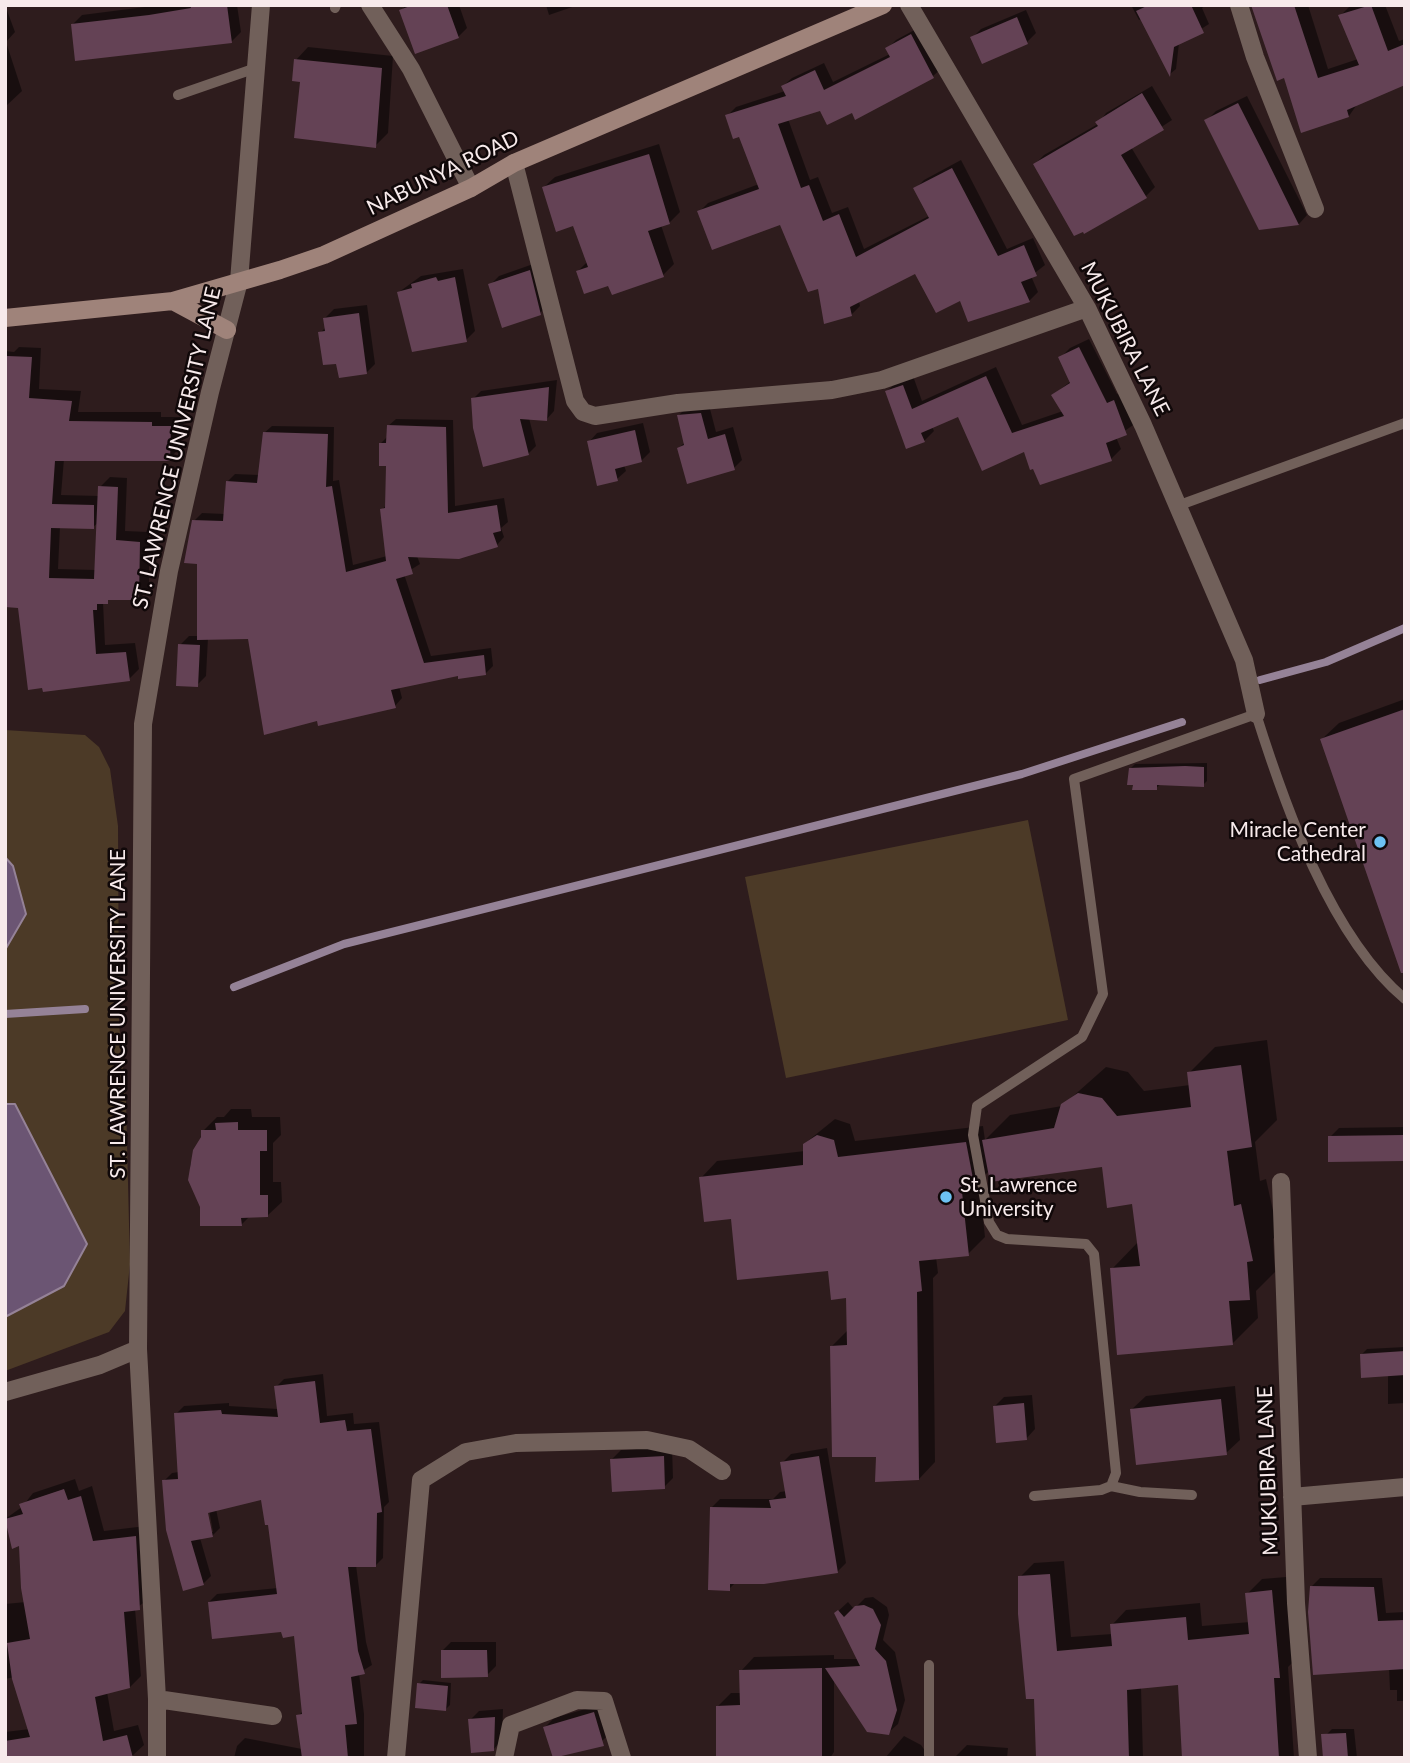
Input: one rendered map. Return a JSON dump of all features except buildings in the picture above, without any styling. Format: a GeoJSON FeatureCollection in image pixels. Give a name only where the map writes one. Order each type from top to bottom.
{"type":"FeatureCollection","features":[{"type":"Feature","properties":{"kind":"main road","name":"NABUNYA ROAD"},"geometry":{"type":"LineString","coordinates":[[5,318],[173,301],[324,255],[471,188],[514,163],[883,5]]}},
{"type":"Feature","properties":{"kind":"main road"},"geometry":{"type":"LineString","coordinates":[[173,301],[227,330]]}},
{"type":"Feature","properties":{"kind":"street","name":"ST. LAWRENCE UNIVERSITY LANE"},"geometry":{"type":"LineString","coordinates":[[157,1758],[157,1699],[138,1349],[143,724],[169,571],[239,281],[261,5]]}},
{"type":"Feature","properties":{"kind":"street"},"geometry":{"type":"LineString","coordinates":[[370,5],[411,69],[471,188]]}},
{"type":"Feature","properties":{"kind":"street","name":"MUKUBIRA LANE"},"geometry":{"type":"LineString","coordinates":[[909,5],[1087,308],[1143,425],[1244,660],[1256,714]]}},
{"type":"Feature","properties":{"kind":"street"},"geometry":{"type":"LineString","coordinates":[[1239,5],[1255,57],[1315,209]]}},
{"type":"Feature","properties":{"kind":"street"},"geometry":{"type":"LineString","coordinates":[[514,163],[576,401],[583,412],[595,416],[678,403],[832,390],[882,380],[1087,308]]}},
{"type":"Feature","properties":{"kind":"street","name":"MUKUBIRA LANE"},"geometry":{"type":"LineString","coordinates":[[1281,1182],[1292,1497],[1308,1758]]}},
{"type":"Feature","properties":{"kind":"street"},"geometry":{"type":"LineString","coordinates":[[5,1392],[100,1365],[138,1349]]}},
{"type":"Feature","properties":{"kind":"street"},"geometry":{"type":"LineString","coordinates":[[396,1758],[421,1480],[466,1451],[516,1443],[647,1440],[689,1449],[722,1471]]}},
{"type":"Feature","properties":{"kind":"street"},"geometry":{"type":"LineString","coordinates":[[1292,1497],[1405,1487]]}},
{"type":"Feature","properties":{"kind":"street"},"geometry":{"type":"LineString","coordinates":[[157,1699],[273,1716]]}},
{"type":"Feature","properties":{"kind":"street"},"geometry":{"type":"LineString","coordinates":[[504,1758],[511,1725],[577,1700],[604,1701],[622,1758]]}},
{"type":"Feature","properties":{"kind":"lane"},"geometry":{"type":"LineString","coordinates":[[178,95],[256,68]]}},
{"type":"Feature","properties":{"kind":"lane"},"geometry":{"type":"LineString","coordinates":[[1178,506],[1405,424]]}},
{"type":"Feature","properties":{"kind":"lane"},"geometry":{"type":"LineString","coordinates":[[1111,1486],[1116,1473],[1094,1254],[1086,1244],[1007,1240],[996,1235],[989,1222],[973,1135],[977,1106],[1082,1037],[1103,994],[1074,779],[1256,714],[1297,828],[1335,909],[1386,983],[1405,999]]}},
{"type":"Feature","properties":{"kind":"lane"},"geometry":{"type":"LineString","coordinates":[[1034,1496],[1101,1490],[1111,1486],[1140,1492],[1192,1495]]}},
{"type":"Feature","properties":{"kind":"lane"},"geometry":{"type":"LineString","coordinates":[[929,1665],[929,1758]]}},
{"type":"Feature","properties":{"kind":"shaded area"},"geometry":{"type":"Polygon","coordinates":[[[5,730],[85,735],[99,747],[110,769],[118,826],[119,1022],[126,1102],[130,1264],[125,1311],[109,1332],[5,1371],[5,1317],[64,1286],[87,1244],[15,1104],[5,1104],[5,950],[26,914],[13,866],[5,857],[5,730]]]}},
{"type":"Feature","properties":{"kind":"shaded area"},"geometry":{"type":"Polygon","coordinates":[[[1028,820],[1068,1020],[786,1078],[745,877],[1028,820]]]}},
{"type":"Feature","properties":{"kind":"shaded area"},"geometry":{"type":"Polygon","coordinates":[[[5,857],[13,866],[26,914],[5,950],[5,857]]]}},
{"type":"Feature","properties":{"kind":"shaded area"},"geometry":{"type":"Polygon","coordinates":[[[5,1104],[15,1104],[87,1244],[64,1286],[5,1317],[5,1104]]]}},
{"type":"Feature","properties":{"kind":"waterway"},"geometry":{"type":"LineString","coordinates":[[1260,680],[1326,662],[1405,628]]}},
{"type":"Feature","properties":{"kind":"waterway"},"geometry":{"type":"LineString","coordinates":[[234,987],[344,944],[1022,774],[1182,722]]}},
{"type":"Feature","properties":{"kind":"waterway"},"geometry":{"type":"LineString","coordinates":[[5,1014],[85,1009]]}},
{"type":"Feature","properties":{"kind":"place","name":"Miracle Center Cathedral"},"geometry":{"type":"Point","coordinates":[1380,842]}},
{"type":"Feature","properties":{"kind":"place","name":"St. Lawrence University"},"geometry":{"type":"Point","coordinates":[946,1197]}}]}
